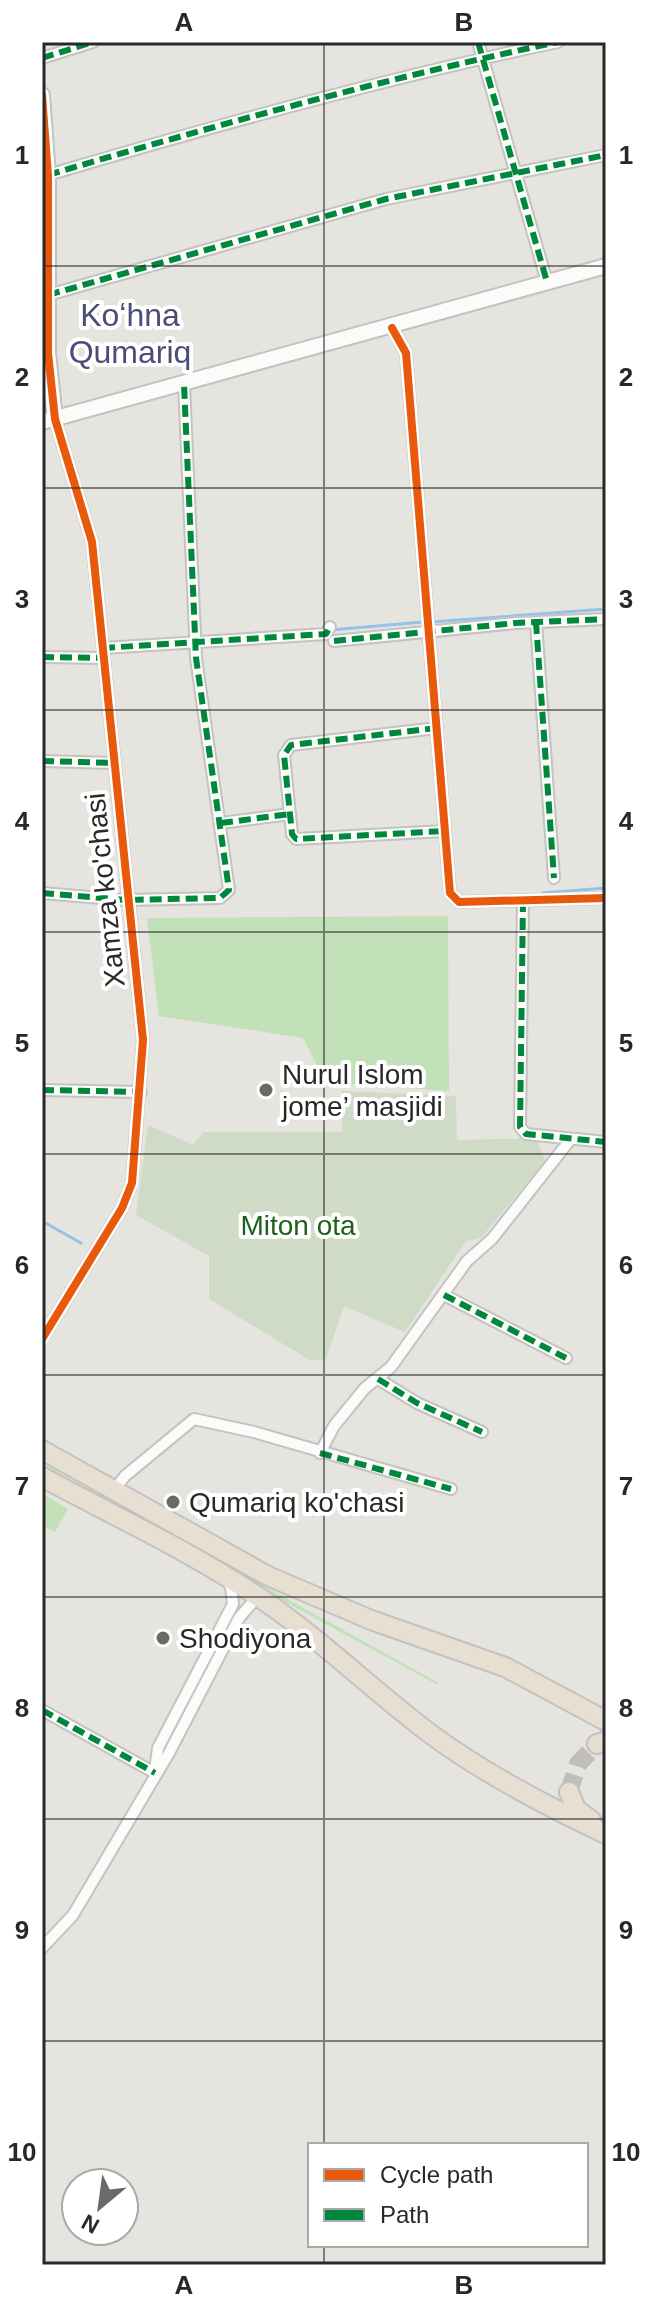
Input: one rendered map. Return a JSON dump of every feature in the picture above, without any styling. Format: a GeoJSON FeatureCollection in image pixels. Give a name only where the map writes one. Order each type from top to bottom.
{"type":"FeatureCollection","features":[{"type":"Feature","properties":{"kind":"highway"},"geometry":{"type":"LineString","coordinates":[[42,1450],[268,1576],[371,1620],[505,1667],[606,1721]]}},
{"type":"Feature","properties":{"kind":"highway"},"geometry":{"type":"LineString","coordinates":[[42,1477],[258,1596],[462,1756],[561,1813],[606,1832]]}},
{"type":"Feature","properties":{"kind":"highway"},"geometry":{"type":"LineString","coordinates":[[569,1792],[576,1809],[606,1832]]}},
{"type":"Feature","properties":{"kind":"street"},"geometry":{"type":"LineString","coordinates":[[42,58],[93,42]]}},
{"type":"Feature","properties":{"kind":"street"},"geometry":{"type":"LineString","coordinates":[[478,42],[547,282]]}},
{"type":"Feature","properties":{"kind":"street"},"geometry":{"type":"LineString","coordinates":[[48,175],[141,147],[482,58],[558,42]]}},
{"type":"Feature","properties":{"kind":"street"},"geometry":{"type":"LineString","coordinates":[[42,95],[48,175],[48,420],[392,328],[606,266]]}},
{"type":"Feature","properties":{"kind":"street"},"geometry":{"type":"LineString","coordinates":[[48,295],[386,199],[606,155]]}},
{"type":"Feature","properties":{"kind":"street"},"geometry":{"type":"LineString","coordinates":[[392,328],[406,353],[453,899],[606,898]]}},
{"type":"Feature","properties":{"kind":"street"},"geometry":{"type":"LineString","coordinates":[[42,893],[126,900],[225,895],[229,890],[196,658],[198,641],[187,516],[191,482],[184,384]]}},
{"type":"Feature","properties":{"kind":"street","name":"Xamza ko'chasi"},"geometry":{"type":"LineString","coordinates":[[42,1339],[122,1208],[132,1183],[141,1092],[140,1004],[126,900],[92,542],[48,420]]}},
{"type":"Feature","properties":{"kind":"street"},"geometry":{"type":"LineString","coordinates":[[334,641],[536,622],[606,619]]}},
{"type":"Feature","properties":{"kind":"street"},"geometry":{"type":"LineString","coordinates":[[536,622],[554,878]]}},
{"type":"Feature","properties":{"kind":"street"},"geometry":{"type":"LineString","coordinates":[[42,657],[198,641],[326,634],[330,627]]}},
{"type":"Feature","properties":{"kind":"street"},"geometry":{"type":"LineString","coordinates":[[437,728],[291,745],[284,755],[292,834],[301,840],[445,831]]}},
{"type":"Feature","properties":{"kind":"street"},"geometry":{"type":"LineString","coordinates":[[42,761],[113,763]]}},
{"type":"Feature","properties":{"kind":"street"},"geometry":{"type":"LineString","coordinates":[[221,823],[290,814]]}},
{"type":"Feature","properties":{"kind":"street"},"geometry":{"type":"LineString","coordinates":[[523,900],[520,1127],[526,1134],[606,1142]]}},
{"type":"Feature","properties":{"kind":"street"},"geometry":{"type":"LineString","coordinates":[[42,1090],[141,1092]]}},
{"type":"Feature","properties":{"kind":"street"},"geometry":{"type":"LineString","coordinates":[[320,1453],[341,1416],[365,1388],[378,1379],[467,1261],[492,1239],[570,1140]]}},
{"type":"Feature","properties":{"kind":"street"},"geometry":{"type":"LineString","coordinates":[[444,1295],[566,1358]]}},
{"type":"Feature","properties":{"kind":"street"},"geometry":{"type":"LineString","coordinates":[[378,1379],[417,1403],[482,1432]]}},
{"type":"Feature","properties":{"kind":"street"},"geometry":{"type":"LineString","coordinates":[[114,1490],[125,1476],[194,1419],[254,1432],[451,1489]]}},
{"type":"Feature","properties":{"kind":"street"},"geometry":{"type":"LineString","coordinates":[[155,1773],[158,1748],[233,1604],[231,1586],[224,1577]]}},
{"type":"Feature","properties":{"kind":"street"},"geometry":{"type":"LineString","coordinates":[[42,1948],[73,1915],[239,1618],[258,1596]]}},
{"type":"Feature","properties":{"kind":"street"},"geometry":{"type":"LineString","coordinates":[[42,1710],[155,1773]]}},
{"type":"Feature","properties":{"kind":"green space"},"geometry":{"type":"Polygon","coordinates":[[[448,916],[449,1091],[347,1084],[334,1070],[318,1067],[303,1038],[159,1016],[147,918],[448,916]]]}},
{"type":"Feature","properties":{"kind":"green space","name":"Miton ota"},"geometry":{"type":"Polygon","coordinates":[[[342,1091],[456,1096],[457,1140],[536,1138],[545,1161],[481,1238],[466,1241],[405,1332],[344,1306],[326,1359],[311,1361],[209,1299],[209,1256],[136,1215],[148,1125],[193,1145],[203,1132],[342,1132],[342,1091]]]}},
{"type":"Feature","properties":{"kind":"green space"},"geometry":{"type":"Polygon","coordinates":[[[42,1463],[437,1682],[438,1685],[42,1470],[42,1463]]]}},
{"type":"Feature","properties":{"kind":"green space"},"geometry":{"type":"Polygon","coordinates":[[[42,1493],[68,1509],[55,1532],[42,1525],[42,1493]]]}},
{"type":"Feature","properties":{"kind":"waterway"},"geometry":{"type":"LineString","coordinates":[[431,622],[606,609]]}},
{"type":"Feature","properties":{"kind":"waterway"},"geometry":{"type":"LineString","coordinates":[[331,630],[423,622]]}},
{"type":"Feature","properties":{"kind":"waterway"},"geometry":{"type":"LineString","coordinates":[[542,893],[606,888]]}},
{"type":"Feature","properties":{"kind":"waterway"},"geometry":{"type":"LineString","coordinates":[[42,1221],[81,1243]]}},
{"type":"Feature","properties":{"kind":"tunnel"},"geometry":{"type":"LineString","coordinates":[[569,1792],[578,1764],[597,1744]]}},
{"type":"Feature","properties":{"kind":"marked path"},"geometry":{"type":"LineString","coordinates":[[42,58],[93,42]]}},
{"type":"Feature","properties":{"kind":"marked path"},"geometry":{"type":"LineString","coordinates":[[478,42],[547,282]]}},
{"type":"Feature","properties":{"kind":"marked path"},"geometry":{"type":"LineString","coordinates":[[48,175],[302,103],[558,42]]}},
{"type":"Feature","properties":{"kind":"marked path"},"geometry":{"type":"LineString","coordinates":[[48,295],[386,199],[606,155]]}},
{"type":"Feature","properties":{"kind":"marked path"},"geometry":{"type":"LineString","coordinates":[[42,893],[126,900],[220,898],[229,890],[196,658],[184,384]]}},
{"type":"Feature","properties":{"kind":"marked path"},"geometry":{"type":"LineString","coordinates":[[334,641],[516,623],[606,619]]}},
{"type":"Feature","properties":{"kind":"marked path"},"geometry":{"type":"LineString","coordinates":[[536,622],[554,878]]}},
{"type":"Feature","properties":{"kind":"marked path"},"geometry":{"type":"LineString","coordinates":[[103,648],[326,634],[330,627]]}},
{"type":"Feature","properties":{"kind":"marked path"},"geometry":{"type":"LineString","coordinates":[[42,657],[104,658]]}},
{"type":"Feature","properties":{"kind":"marked path"},"geometry":{"type":"LineString","coordinates":[[437,728],[291,745],[284,755],[292,834],[296,839],[445,831]]}},
{"type":"Feature","properties":{"kind":"marked path"},"geometry":{"type":"LineString","coordinates":[[42,761],[113,763]]}},
{"type":"Feature","properties":{"kind":"marked path"},"geometry":{"type":"LineString","coordinates":[[221,823],[290,814]]}},
{"type":"Feature","properties":{"kind":"marked path"},"geometry":{"type":"LineString","coordinates":[[523,900],[520,1127],[526,1134],[606,1142]]}},
{"type":"Feature","properties":{"kind":"marked path"},"geometry":{"type":"LineString","coordinates":[[42,1090],[141,1092]]}},
{"type":"Feature","properties":{"kind":"marked path"},"geometry":{"type":"LineString","coordinates":[[444,1295],[566,1358]]}},
{"type":"Feature","properties":{"kind":"marked path"},"geometry":{"type":"LineString","coordinates":[[378,1379],[417,1403],[482,1432]]}},
{"type":"Feature","properties":{"kind":"marked path"},"geometry":{"type":"LineString","coordinates":[[320,1453],[451,1489]]}},
{"type":"Feature","properties":{"kind":"marked path"},"geometry":{"type":"LineString","coordinates":[[42,1710],[155,1773]]}},
{"type":"Feature","properties":{"kind":"cycle path"},"geometry":{"type":"LineString","coordinates":[[42,95],[48,175],[48,353],[55,419],[92,542],[143,1040],[132,1183],[122,1208],[42,1339]]}},
{"type":"Feature","properties":{"kind":"cycle path"},"geometry":{"type":"LineString","coordinates":[[392,328],[406,353],[450,893],[459,902],[606,898]]}},
{"type":"Feature","properties":{"kind":"place","name":"Nurul Islom jome’ masjidi"},"geometry":{"type":"Point","coordinates":[266,1090]}},
{"type":"Feature","properties":{"kind":"place","name":"Qumariq ko'chasi"},"geometry":{"type":"Point","coordinates":[173,1502]}},
{"type":"Feature","properties":{"kind":"place","name":"Shodiyona"},"geometry":{"type":"Point","coordinates":[163,1638]}},
{"type":"Feature","properties":{"kind":"district","name":"Koʻhna Qumariq"},"geometry":{"type":"Point","coordinates":[130,334]}}]}
